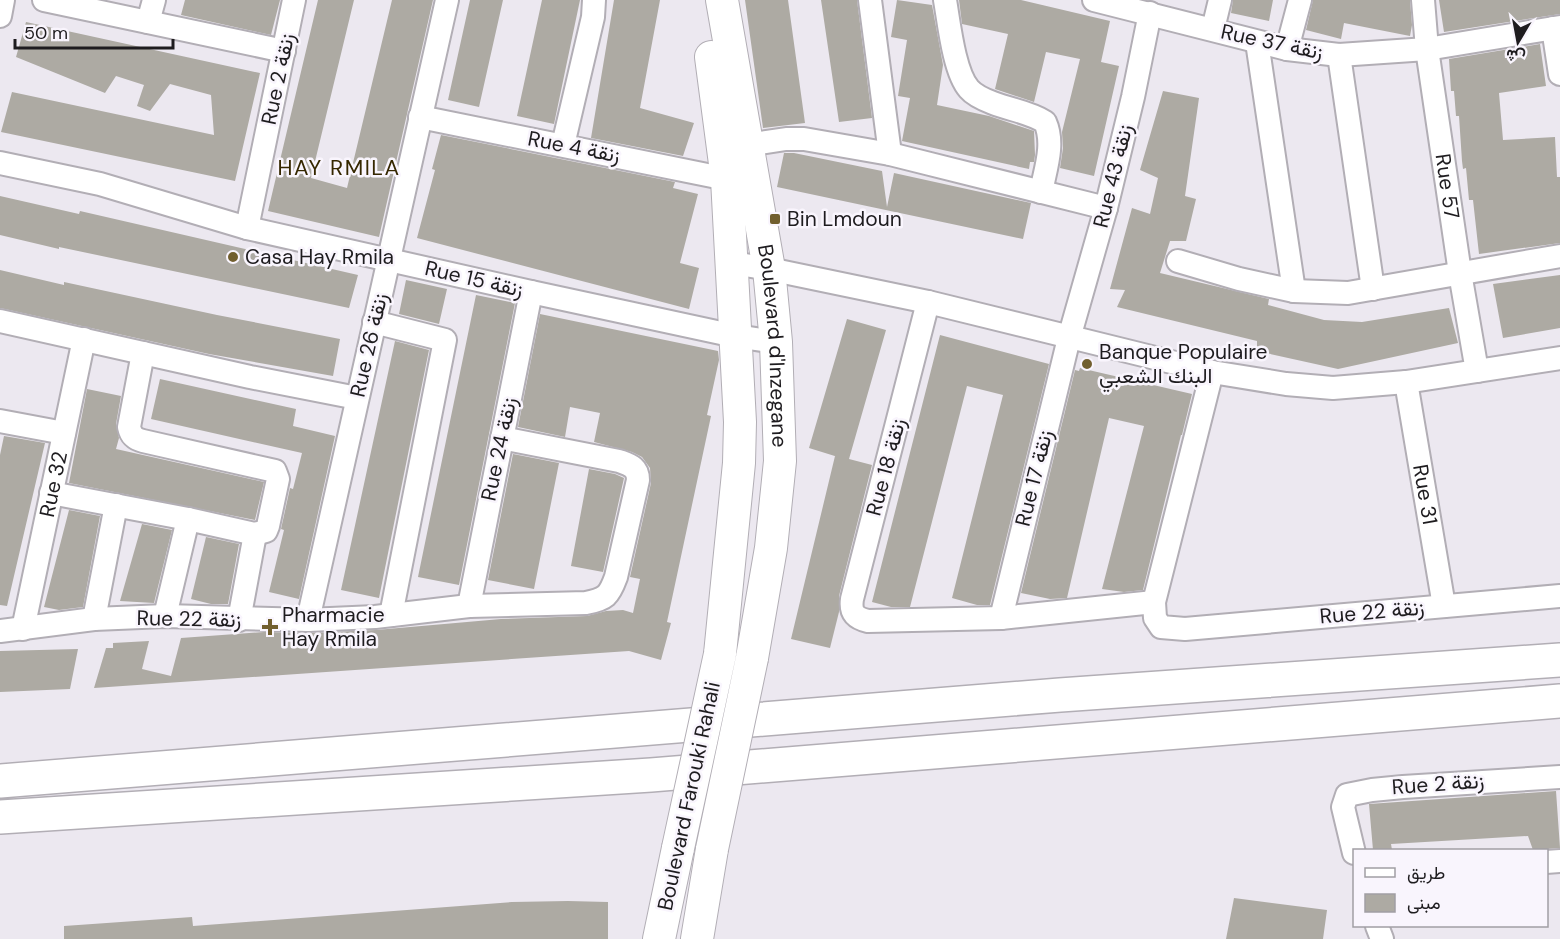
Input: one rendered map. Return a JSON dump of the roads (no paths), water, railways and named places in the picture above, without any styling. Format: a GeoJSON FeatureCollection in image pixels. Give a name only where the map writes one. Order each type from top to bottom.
{"type":"FeatureCollection","features":[{"type":"Feature","properties":{"kind":"highway"},"geometry":{"type":"LineString","coordinates":[[0,781],[1060,695],[1560,660]]}},
{"type":"Feature","properties":{"kind":"highway"},"geometry":{"type":"LineString","coordinates":[[0,817],[651,775],[1560,701]]}},
{"type":"Feature","properties":{"kind":"street"},"geometry":{"type":"LineString","coordinates":[[0,16],[3,0]]}},
{"type":"Feature","properties":{"kind":"street"},"geometry":{"type":"LineString","coordinates":[[44,0],[151,11],[284,51]]}},
{"type":"Feature","properties":{"kind":"street","name":"Rue 2 زنقة"},"geometry":{"type":"LineString","coordinates":[[247,228],[294,0]]}},
{"type":"Feature","properties":{"kind":"street","name":"Rue 26 زنقة"},"geometry":{"type":"LineString","coordinates":[[308,621],[447,0]]}},
{"type":"Feature","properties":{"kind":"street","name":"Boulevard d'Inzegane"},"geometry":{"type":"LineString","coordinates":[[703,0],[726,179],[733,263],[741,422],[720,654]]}},
{"type":"Feature","properties":{"kind":"street","name":"Boulevard d'Inzegane"},"geometry":{"type":"LineString","coordinates":[[722,0],[769,269],[776,342],[780,461],[771,548],[752,658]]}},
{"type":"Feature","properties":{"kind":"street"},"geometry":{"type":"LineString","coordinates":[[870,0],[890,154]]}},
{"type":"Feature","properties":{"kind":"street"},"geometry":{"type":"LineString","coordinates":[[945,0],[955,53],[969,89],[993,103],[1034,115],[1046,122],[1050,136],[1041,192]]}},
{"type":"Feature","properties":{"kind":"street","name":"Rue 37 زنقة"},"geometry":{"type":"LineString","coordinates":[[1094,0],[1287,49],[1339,55],[1427,49],[1557,28]]}},
{"type":"Feature","properties":{"kind":"street"},"geometry":{"type":"LineString","coordinates":[[1213,29],[1220,0]]}},
{"type":"Feature","properties":{"kind":"street"},"geometry":{"type":"LineString","coordinates":[[1287,49],[1300,0]]}},
{"type":"Feature","properties":{"kind":"street","name":"Rue 57"},"geometry":{"type":"LineString","coordinates":[[1423,0],[1427,49],[1477,371]]}},
{"type":"Feature","properties":{"kind":"street"},"geometry":{"type":"LineString","coordinates":[[563,145],[593,9]]}},
{"type":"Feature","properties":{"kind":"street","name":"Rue 43 زنقة"},"geometry":{"type":"LineString","coordinates":[[1069,338],[1106,208],[1133,98],[1150,13]]}},
{"type":"Feature","properties":{"kind":"street"},"geometry":{"type":"LineString","coordinates":[[1557,28],[1560,75]]}},
{"type":"Feature","properties":{"kind":"street"},"geometry":{"type":"LineString","coordinates":[[1257,42],[1294,291]]}},
{"type":"Feature","properties":{"kind":"street"},"geometry":{"type":"LineString","coordinates":[[1339,55],[1373,289]]}},
{"type":"Feature","properties":{"kind":"street","name":"Rue 4 زنقة"},"geometry":{"type":"LineString","coordinates":[[420,117],[726,179]]}},
{"type":"Feature","properties":{"kind":"street"},"geometry":{"type":"LineString","coordinates":[[747,145],[786,139],[804,139],[890,154],[1106,208]]}},
{"type":"Feature","properties":{"kind":"street","name":"Rue 15 زنقة"},"geometry":{"type":"LineString","coordinates":[[0,163],[100,184],[247,228],[735,336],[776,342]]}},
{"type":"Feature","properties":{"kind":"street"},"geometry":{"type":"LineString","coordinates":[[1178,261],[1239,279],[1294,291],[1348,293],[1560,256]]}},
{"type":"Feature","properties":{"kind":"street"},"geometry":{"type":"LineString","coordinates":[[733,263],[928,302],[1212,372],[1286,384],[1333,388],[1406,382],[1560,358]]}},
{"type":"Feature","properties":{"kind":"street","name":"Rue 24 زنقة"},"geometry":{"type":"LineString","coordinates":[[469,606],[531,292]]}},
{"type":"Feature","properties":{"kind":"street","name":"Rue 18 زنقة"},"geometry":{"type":"LineString","coordinates":[[928,302],[850,608],[855,616],[868,621],[1001,618]]}},
{"type":"Feature","properties":{"kind":"street"},"geometry":{"type":"LineString","coordinates":[[0,321],[357,398]]}},
{"type":"Feature","properties":{"kind":"street"},"geometry":{"type":"LineString","coordinates":[[374,322],[445,340],[391,615]]}},
{"type":"Feature","properties":{"kind":"street","name":"Rue 17 زنقة"},"geometry":{"type":"LineString","coordinates":[[1001,618],[1069,338]]}},
{"type":"Feature","properties":{"kind":"street","name":"Rue 32"},"geometry":{"type":"LineString","coordinates":[[23,628],[84,339]]}},
{"type":"Feature","properties":{"kind":"street"},"geometry":{"type":"LineString","coordinates":[[51,493],[255,534],[266,531],[278,479],[275,471],[143,441],[131,434],[129,427],[143,353]]}},
{"type":"Feature","properties":{"kind":"street"},"geometry":{"type":"LineString","coordinates":[[1001,618],[1154,602],[1212,372]]}},
{"type":"Feature","properties":{"kind":"street","name":"Rue 31"},"geometry":{"type":"LineString","coordinates":[[1406,382],[1444,606]]}},
{"type":"Feature","properties":{"kind":"street"},"geometry":{"type":"LineString","coordinates":[[0,421],[64,433]]}},
{"type":"Feature","properties":{"kind":"street","name":"Rue 22 زنقة"},"geometry":{"type":"LineString","coordinates":[[0,631],[94,619],[165,616],[308,621],[469,606],[586,603],[601,600],[607,596],[616,577],[635,494],[638,474],[634,467],[619,461],[502,438]]}},
{"type":"Feature","properties":{"kind":"street"},"geometry":{"type":"LineString","coordinates":[[94,619],[116,505]]}},
{"type":"Feature","properties":{"kind":"street"},"geometry":{"type":"LineString","coordinates":[[165,616],[188,519]]}},
{"type":"Feature","properties":{"kind":"street"},"geometry":{"type":"LineString","coordinates":[[239,620],[255,534]]}},
{"type":"Feature","properties":{"kind":"street","name":"Rue 22 زنقة"},"geometry":{"type":"LineString","coordinates":[[1154,602],[1158,625],[1167,629],[1185,629],[1560,596]]}},
{"type":"Feature","properties":{"kind":"street","name":"Boulevard Farouki Rahali"},"geometry":{"type":"LineString","coordinates":[[659,939],[720,654]]}},
{"type":"Feature","properties":{"kind":"street","name":"Boulevard Farouki Rahali"},"geometry":{"type":"LineString","coordinates":[[697,939],[712,849],[752,658]]}},
{"type":"Feature","properties":{"kind":"street","name":"Rue 2 زنقة"},"geometry":{"type":"LineString","coordinates":[[1353,849],[1343,807],[1347,795],[1355,792],[1560,777]]}},
{"type":"Feature","properties":{"kind":"place","name":"Bin Lmdoun"},"geometry":{"type":"Point","coordinates":[775,219]}},
{"type":"Feature","properties":{"kind":"place","name":"Casa Hay Rmila"},"geometry":{"type":"Point","coordinates":[233,257]}},
{"type":"Feature","properties":{"kind":"place","name":"Banque Populaire البنك الشعبي"},"geometry":{"type":"Point","coordinates":[1087,364]}},
{"type":"Feature","properties":{"kind":"place","name":"Pharmacie Hay Rmila"},"geometry":{"type":"Point","coordinates":[270,627]}},
{"type":"Feature","properties":{"kind":"district","name":"HAY RMILA"},"geometry":{"type":"Point","coordinates":[339,167]}}]}
